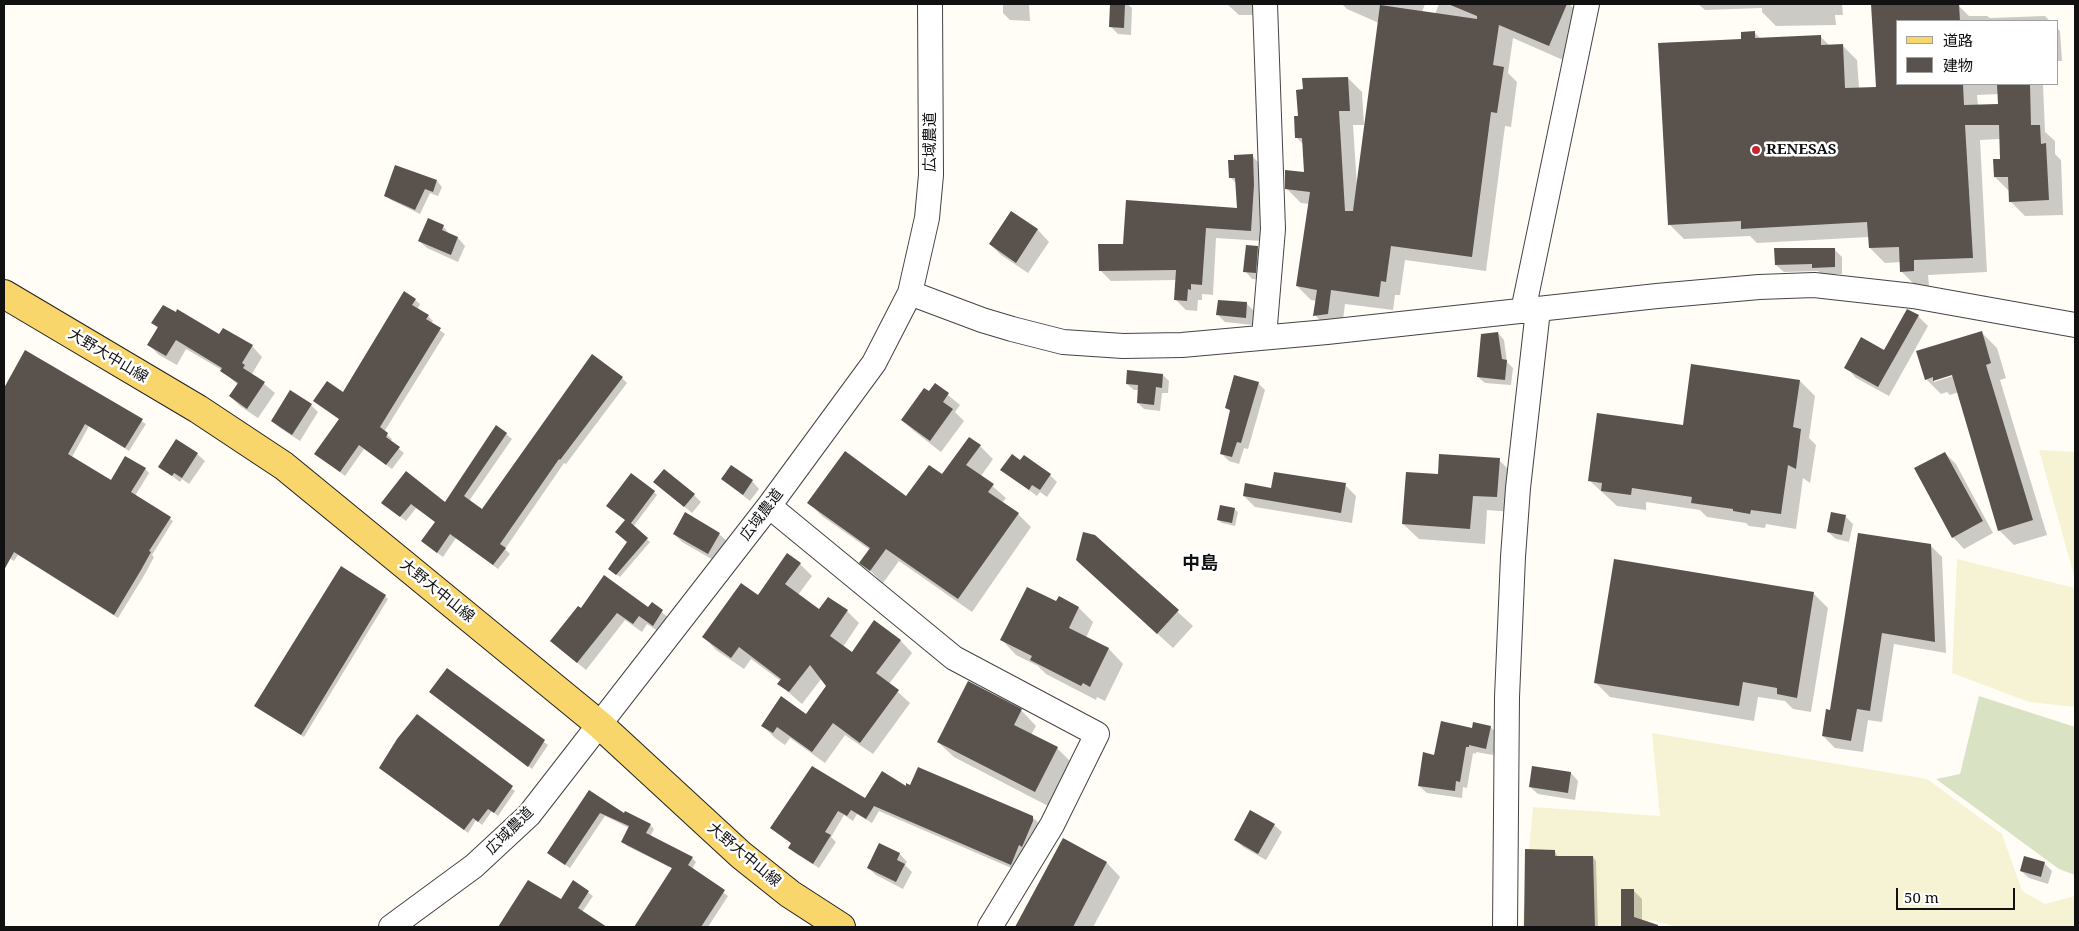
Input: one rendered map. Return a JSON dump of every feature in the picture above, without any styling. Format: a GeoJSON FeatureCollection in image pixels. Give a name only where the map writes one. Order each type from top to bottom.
{"type":"FeatureCollection","features":[{"type":"Feature","properties":{"kind":"main road","name":"大野大中山線"},"geometry":{"type":"LineString","coordinates":[[4,294],[198,409],[284,466],[600,725],[741,855],[790,894],[841,927]]}},
{"type":"Feature","properties":{"kind":"street","name":"広域農道"},"geometry":{"type":"LineString","coordinates":[[391,927],[474,866],[529,815],[769,506],[874,363],[910,293],[927,218],[931,175],[930,4]]}},
{"type":"Feature","properties":{"kind":"street"},"geometry":{"type":"LineString","coordinates":[[1264,337],[1273,229],[1265,4]]}},
{"type":"Feature","properties":{"kind":"street"},"geometry":{"type":"LineString","coordinates":[[1505,927],[1507,706],[1513,557],[1530,310],[1587,4]]}},
{"type":"Feature","properties":{"kind":"street"},"geometry":{"type":"LineString","coordinates":[[910,293],[982,320],[1064,342],[1123,346],[1172,345],[1264,337],[1759,287],[1814,285],[1913,296],[2075,325]]}},
{"type":"Feature","properties":{"kind":"street"},"geometry":{"type":"LineString","coordinates":[[769,506],[954,658],[1097,734],[1052,825],[990,927]]}},
{"type":"Feature","properties":{"kind":"shaded area"},"geometry":{"type":"Polygon","coordinates":[[[2039,450],[2075,452],[2075,579],[2039,450]]]}},
{"type":"Feature","properties":{"kind":"shaded area"},"geometry":{"type":"Polygon","coordinates":[[[1957,559],[2075,588],[2075,707],[2029,702],[1952,673],[1957,559]]]}},
{"type":"Feature","properties":{"kind":"shaded area"},"geometry":{"type":"Polygon","coordinates":[[[1652,733],[1927,779],[2002,834],[2022,891],[2045,904],[2075,896],[2075,927],[1678,927],[1651,920],[1636,927],[1522,927],[1533,807],[1660,816],[1652,733]]]}},
{"type":"Feature","properties":{"kind":"green space"},"geometry":{"type":"Polygon","coordinates":[[[1979,696],[2075,727],[2075,875],[2059,869],[1936,779],[1960,774],[1979,696]]]}},
{"type":"Feature","properties":{"kind":"building"},"geometry":{"type":"Polygon","coordinates":[[[1110,4],[1125,4],[1124,28],[1109,27],[1110,4]]]}},
{"type":"Feature","properties":{"kind":"building"},"geometry":{"type":"Polygon","coordinates":[[[1448,4],[1567,4],[1549,46],[1499,25],[1493,65],[1504,67],[1497,113],[1491,112],[1472,257],[1391,246],[1386,282],[1381,281],[1379,297],[1331,290],[1328,314],[1313,316],[1317,290],[1296,286],[1310,192],[1285,189],[1285,170],[1304,172],[1302,138],[1295,138],[1294,116],[1298,116],[1296,90],[1303,89],[1302,78],[1348,77],[1350,111],[1339,111],[1345,211],[1353,211],[1380,5],[1477,19],[1477,16],[1448,4]]]}},
{"type":"Feature","properties":{"kind":"building"},"geometry":{"type":"Polygon","coordinates":[[[1871,4],[1959,4],[1960,20],[1896,20],[1896,85],[1963,85],[1964,105],[1998,104],[1997,85],[2030,85],[2031,125],[2040,125],[2041,144],[2046,143],[2049,200],[2009,202],[2008,177],[1994,177],[1993,159],[2000,159],[1999,125],[1965,125],[1973,258],[1914,260],[1914,271],[1900,272],[1899,247],[1869,248],[1867,222],[1741,229],[1741,221],[1668,225],[1658,43],[1741,39],[1741,32],[1755,31],[1755,38],[1821,35],[1821,45],[1843,44],[1845,88],[1876,87],[1871,4]]]}},
{"type":"Feature","properties":{"kind":"building"},"geometry":{"type":"Polygon","coordinates":[[[1253,154],[1254,185],[1251,231],[1206,228],[1202,285],[1191,284],[1191,290],[1188,289],[1187,301],[1174,300],[1176,270],[1099,271],[1098,244],[1123,244],[1126,200],[1237,208],[1235,178],[1229,178],[1228,160],[1234,160],[1234,155],[1253,154]]]}},
{"type":"Feature","properties":{"kind":"building"},"geometry":{"type":"Polygon","coordinates":[[[395,165],[437,180],[433,192],[425,189],[415,210],[384,196],[395,165]]]}},
{"type":"Feature","properties":{"kind":"building"},"geometry":{"type":"Polygon","coordinates":[[[1011,211],[1038,229],[1016,263],[989,244],[1011,211]]]}},
{"type":"Feature","properties":{"kind":"building"},"geometry":{"type":"Polygon","coordinates":[[[428,218],[444,225],[442,230],[458,237],[451,255],[418,241],[428,218]]]}},
{"type":"Feature","properties":{"kind":"building"},"geometry":{"type":"Polygon","coordinates":[[[1246,245],[1258,246],[1256,273],[1243,272],[1246,245]]]}},
{"type":"Feature","properties":{"kind":"building"},"geometry":{"type":"Polygon","coordinates":[[[1774,248],[1835,248],[1835,267],[1812,268],[1812,264],[1775,265],[1774,248]]]}},
{"type":"Feature","properties":{"kind":"building"},"geometry":{"type":"Polygon","coordinates":[[[404,291],[416,299],[412,305],[429,315],[426,319],[441,328],[380,427],[388,433],[386,437],[400,447],[386,465],[359,445],[340,472],[314,454],[339,419],[313,401],[327,381],[343,392],[404,291]]]}},
{"type":"Feature","properties":{"kind":"building"},"geometry":{"type":"Polygon","coordinates":[[[1218,300],[1247,302],[1246,318],[1216,315],[1218,300]]]}},
{"type":"Feature","properties":{"kind":"building"},"geometry":{"type":"Polygon","coordinates":[[[163,305],[176,312],[177,309],[219,334],[223,328],[253,345],[242,363],[245,365],[243,368],[265,382],[247,409],[229,396],[238,383],[220,371],[222,368],[176,340],[166,356],[147,345],[158,327],[151,323],[163,305]]]}},
{"type":"Feature","properties":{"kind":"building"},"geometry":{"type":"Polygon","coordinates":[[[1907,309],[1919,315],[1878,387],[1844,368],[1861,337],[1884,350],[1907,309]]]}},
{"type":"Feature","properties":{"kind":"building"},"geometry":{"type":"Polygon","coordinates":[[[1982,331],[1991,363],[1986,365],[2033,520],[1998,531],[1952,375],[1933,381],[1933,377],[1925,380],[1916,351],[1982,331]]]}},
{"type":"Feature","properties":{"kind":"building"},"geometry":{"type":"Polygon","coordinates":[[[1498,332],[1502,359],[1507,360],[1505,380],[1477,377],[1481,334],[1498,332]]]}},
{"type":"Feature","properties":{"kind":"building"},"geometry":{"type":"Polygon","coordinates":[[[25,350],[143,419],[125,448],[85,424],[68,454],[111,480],[125,456],[146,468],[131,492],[171,517],[149,551],[151,552],[114,615],[14,552],[4,570],[4,388],[25,350]]]}},
{"type":"Feature","properties":{"kind":"building"},"geometry":{"type":"Polygon","coordinates":[[[592,354],[623,377],[559,459],[500,544],[506,548],[493,565],[450,534],[437,553],[421,541],[435,522],[411,504],[400,517],[381,503],[406,471],[445,502],[496,425],[507,433],[464,496],[482,509],[592,354]]]}},
{"type":"Feature","properties":{"kind":"building"},"geometry":{"type":"Polygon","coordinates":[[[1691,364],[1800,380],[1793,427],[1801,429],[1796,469],[1788,465],[1781,514],[1751,510],[1750,514],[1733,511],[1733,509],[1691,503],[1692,497],[1632,488],[1631,495],[1601,491],[1602,483],[1588,481],[1597,413],[1683,425],[1691,364]]]}},
{"type":"Feature","properties":{"kind":"building"},"geometry":{"type":"Polygon","coordinates":[[[1127,370],[1163,374],[1162,388],[1156,387],[1154,405],[1137,403],[1138,385],[1126,384],[1127,370]]]}},
{"type":"Feature","properties":{"kind":"building"},"geometry":{"type":"Polygon","coordinates":[[[1234,375],[1259,382],[1241,443],[1237,442],[1232,457],[1220,454],[1230,410],[1225,408],[1234,375]]]}},
{"type":"Feature","properties":{"kind":"building"},"geometry":{"type":"Polygon","coordinates":[[[935,383],[949,393],[943,402],[953,409],[930,441],[901,420],[924,388],[929,391],[935,383]]]}},
{"type":"Feature","properties":{"kind":"building"},"geometry":{"type":"Polygon","coordinates":[[[290,390],[312,404],[292,435],[271,421],[290,390]]]}},
{"type":"Feature","properties":{"kind":"building"},"geometry":{"type":"Polygon","coordinates":[[[969,437],[981,445],[966,465],[994,484],[988,492],[1019,513],[958,599],[886,549],[870,571],[859,563],[870,548],[807,503],[845,451],[906,496],[929,465],[942,474],[969,437]]]}},
{"type":"Feature","properties":{"kind":"building"},"geometry":{"type":"Polygon","coordinates":[[[176,439],[198,453],[182,478],[174,473],[172,476],[158,467],[176,439]]]}},
{"type":"Feature","properties":{"kind":"building"},"geometry":{"type":"Polygon","coordinates":[[[1945,452],[1983,521],[1952,538],[1914,468],[1945,452]]]}},
{"type":"Feature","properties":{"kind":"building"},"geometry":{"type":"Polygon","coordinates":[[[1012,454],[1020,460],[1024,455],[1051,474],[1040,490],[1032,485],[1029,490],[1000,470],[1012,454]]]}},
{"type":"Feature","properties":{"kind":"building"},"geometry":{"type":"Polygon","coordinates":[[[1439,454],[1500,458],[1497,497],[1473,496],[1470,529],[1402,524],[1406,472],[1438,474],[1439,454]]]}},
{"type":"Feature","properties":{"kind":"building"},"geometry":{"type":"Polygon","coordinates":[[[731,465],[753,480],[743,495],[721,479],[731,465]]]}},
{"type":"Feature","properties":{"kind":"building"},"geometry":{"type":"Polygon","coordinates":[[[664,469],[695,494],[684,507],[653,482],[664,469]]]}},
{"type":"Feature","properties":{"kind":"building"},"geometry":{"type":"Polygon","coordinates":[[[1274,472],[1346,483],[1341,513],[1243,496],[1245,483],[1271,488],[1274,472]]]}},
{"type":"Feature","properties":{"kind":"building"},"geometry":{"type":"Polygon","coordinates":[[[631,473],[655,491],[631,523],[648,538],[616,575],[608,569],[627,542],[615,532],[625,520],[606,506],[631,473]]]}},
{"type":"Feature","properties":{"kind":"building"},"geometry":{"type":"Polygon","coordinates":[[[1220,505],[1235,508],[1232,523],[1217,520],[1220,505]]]}},
{"type":"Feature","properties":{"kind":"building"},"geometry":{"type":"Polygon","coordinates":[[[685,512],[720,533],[708,554],[673,534],[685,512]]]}},
{"type":"Feature","properties":{"kind":"building"},"geometry":{"type":"Polygon","coordinates":[[[1831,512],[1846,515],[1842,535],[1827,532],[1831,512]]]}},
{"type":"Feature","properties":{"kind":"building"},"geometry":{"type":"Polygon","coordinates":[[[1083,532],[1095,535],[1179,610],[1157,634],[1076,560],[1083,532]]]}},
{"type":"Feature","properties":{"kind":"building"},"geometry":{"type":"Polygon","coordinates":[[[1858,533],[1931,544],[1935,642],[1882,633],[1870,711],[1857,709],[1851,741],[1822,736],[1826,709],[1830,710],[1858,533]]]}},
{"type":"Feature","properties":{"kind":"building"},"geometry":{"type":"Polygon","coordinates":[[[787,553],[801,563],[785,584],[819,609],[828,597],[848,610],[830,636],[852,652],[874,620],[901,640],[876,673],[899,690],[860,743],[833,723],[812,752],[777,727],[773,733],[761,726],[781,696],[806,714],[826,686],[810,665],[789,692],[777,684],[781,679],[739,647],[731,658],[702,637],[741,583],[758,595],[787,553]]]}},
{"type":"Feature","properties":{"kind":"building"},"geometry":{"type":"Polygon","coordinates":[[[1614,559],[1814,592],[1797,698],[1777,694],[1777,688],[1743,682],[1739,706],[1594,683],[1614,559]]]}},
{"type":"Feature","properties":{"kind":"building"},"geometry":{"type":"Polygon","coordinates":[[[341,566],[386,595],[301,735],[254,706],[341,566]]]}},
{"type":"Feature","properties":{"kind":"building"},"geometry":{"type":"Polygon","coordinates":[[[604,575],[648,607],[652,602],[663,610],[653,626],[639,616],[633,624],[617,613],[577,663],[550,641],[578,606],[581,608],[604,575]]]}},
{"type":"Feature","properties":{"kind":"building"},"geometry":{"type":"Polygon","coordinates":[[[1027,587],[1056,601],[1059,596],[1079,607],[1069,628],[1109,648],[1090,687],[1083,683],[1081,686],[1030,660],[1032,656],[1000,640],[1027,587]]]}},
{"type":"Feature","properties":{"kind":"building"},"geometry":{"type":"Polygon","coordinates":[[[447,668],[545,740],[528,767],[429,692],[447,668]]]}},
{"type":"Feature","properties":{"kind":"building"},"geometry":{"type":"Polygon","coordinates":[[[968,681],[1022,709],[1014,725],[1058,747],[1035,792],[937,742],[968,681]]]}},
{"type":"Feature","properties":{"kind":"building"},"geometry":{"type":"Polygon","coordinates":[[[417,714],[513,786],[494,813],[488,809],[478,822],[473,818],[464,830],[379,768],[397,739],[417,714]]]}},
{"type":"Feature","properties":{"kind":"building"},"geometry":{"type":"Polygon","coordinates":[[[1441,721],[1472,728],[1473,722],[1491,726],[1486,749],[1469,745],[1469,747],[1466,747],[1460,782],[1456,781],[1455,791],[1418,786],[1423,752],[1434,755],[1441,721]]]}},
{"type":"Feature","properties":{"kind":"building"},"geometry":{"type":"Polygon","coordinates":[[[812,766],[865,798],[882,771],[906,786],[906,783],[910,785],[918,767],[1033,816],[1033,821],[1022,847],[1019,845],[1011,865],[874,806],[866,819],[851,810],[847,816],[838,811],[825,832],[831,835],[813,864],[788,848],[791,843],[770,828],[812,766]]]}},
{"type":"Feature","properties":{"kind":"building"},"geometry":{"type":"Polygon","coordinates":[[[1532,766],[1571,772],[1568,793],[1529,787],[1532,766]]]}},
{"type":"Feature","properties":{"kind":"building"},"geometry":{"type":"Polygon","coordinates":[[[589,790],[624,813],[625,811],[651,824],[646,833],[693,857],[688,865],[725,890],[701,927],[634,927],[672,868],[621,842],[629,826],[600,813],[565,865],[547,853],[589,790]]]}},
{"type":"Feature","properties":{"kind":"building"},"geometry":{"type":"Polygon","coordinates":[[[1250,810],[1275,824],[1258,854],[1234,840],[1250,810]]]}},
{"type":"Feature","properties":{"kind":"building"},"geometry":{"type":"Polygon","coordinates":[[[1063,838],[1107,862],[1073,927],[1015,927],[1063,838]]]}},
{"type":"Feature","properties":{"kind":"building"},"geometry":{"type":"Polygon","coordinates":[[[879,843],[900,853],[897,860],[905,864],[896,882],[867,868],[879,843]]]}},
{"type":"Feature","properties":{"kind":"building"},"geometry":{"type":"Polygon","coordinates":[[[1525,849],[1555,850],[1555,856],[1593,856],[1595,927],[1524,927],[1525,849]]]}},
{"type":"Feature","properties":{"kind":"building"},"geometry":{"type":"Polygon","coordinates":[[[2024,856],[2045,862],[2041,877],[2020,871],[2024,856]]]}},
{"type":"Feature","properties":{"kind":"building"},"geometry":{"type":"Polygon","coordinates":[[[528,880],[561,899],[573,880],[589,891],[578,908],[607,927],[498,927],[528,880]]]}},
{"type":"Feature","properties":{"kind":"building"},"geometry":{"type":"Polygon","coordinates":[[[1621,889],[1634,889],[1634,917],[1658,925],[1658,927],[1621,927],[1621,889]]]}},
{"type":"Feature","properties":{"kind":"place","name":"RENESAS"},"geometry":{"type":"Point","coordinates":[1756,150]}},
{"type":"Feature","properties":{"kind":"district","name":"中島"},"geometry":{"type":"Point","coordinates":[1200,564]}}]}
